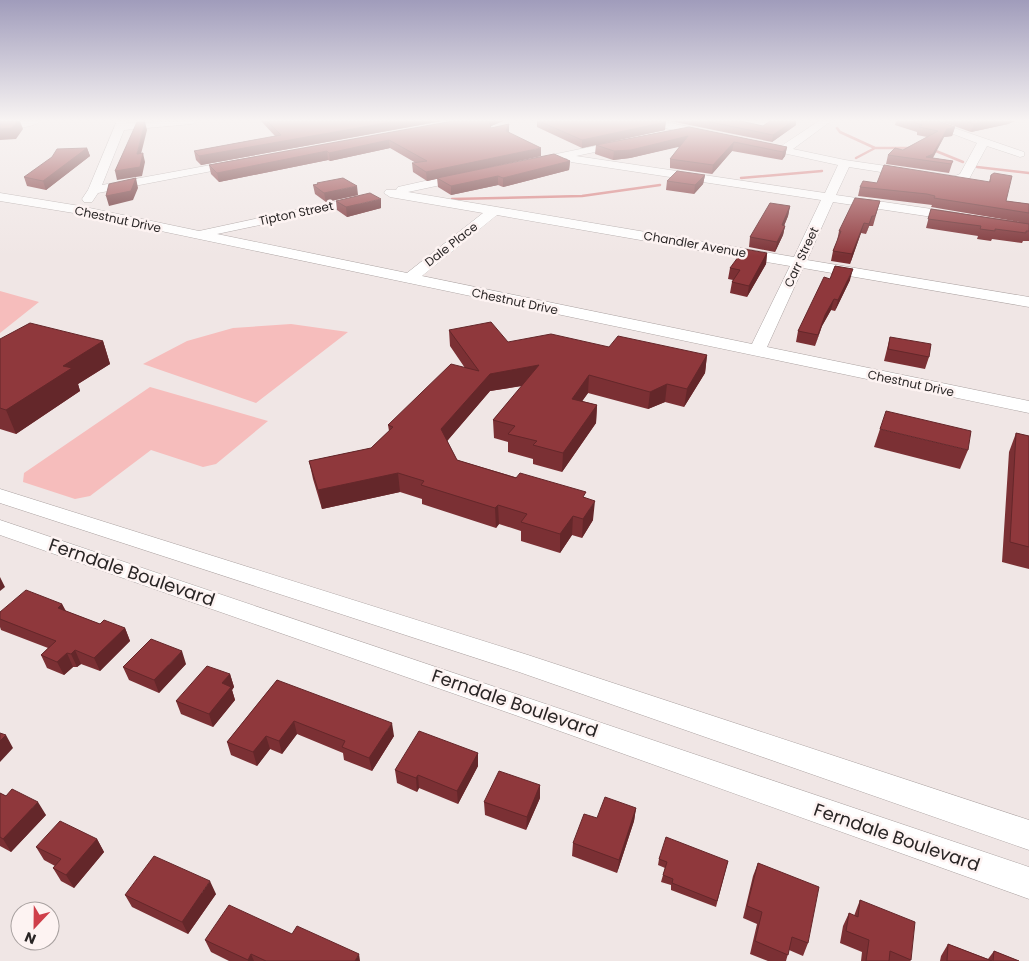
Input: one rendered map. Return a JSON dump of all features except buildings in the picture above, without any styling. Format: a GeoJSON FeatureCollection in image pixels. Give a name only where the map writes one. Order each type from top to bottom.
{"type":"FeatureCollection","features":[{"type":"Feature","properties":{"kind":"street"},"geometry":{"type":"LineString","coordinates":[[80,210],[94,190],[104,166]]}},
{"type":"Feature","properties":{"kind":"street"},"geometry":{"type":"LineString","coordinates":[[94,190],[226,166]]}},
{"type":"Feature","properties":{"kind":"street"},"geometry":{"type":"LineString","coordinates":[[625,166],[969,219]]}},
{"type":"Feature","properties":{"kind":"street","name":"Carr Street"},"geometry":{"type":"LineString","coordinates":[[756,351],[844,166]]}},
{"type":"Feature","properties":{"kind":"street"},"geometry":{"type":"LineString","coordinates":[[863,166],[946,179],[962,179],[970,166]]}},
{"type":"Feature","properties":{"kind":"street","name":"Tipton Street"},"geometry":{"type":"LineString","coordinates":[[197,235],[482,173]]}},
{"type":"Feature","properties":{"kind":"street","name":"Chandler Avenue"},"geometry":{"type":"LineString","coordinates":[[390,193],[1029,302]]}},
{"type":"Feature","properties":{"kind":"street","name":"Chestnut Drive"},"geometry":{"type":"LineString","coordinates":[[0,197],[80,210],[1029,407]]}},
{"type":"Feature","properties":{"kind":"street","name":"Dale Place"},"geometry":{"type":"LineString","coordinates":[[408,279],[495,210]]}},
{"type":"Feature","properties":{"kind":"street","name":"Ferndale Boulevard"},"geometry":{"type":"LineString","coordinates":[[0,496],[536,668],[1029,835]]}},
{"type":"Feature","properties":{"kind":"street","name":"Ferndale Boulevard"},"geometry":{"type":"LineString","coordinates":[[0,527],[479,691],[1029,883]]}},
{"type":"Feature","properties":{"kind":"shaded area"},"geometry":{"type":"Polygon","coordinates":[[[0,291],[39,302],[0,333],[0,291]]]}},
{"type":"Feature","properties":{"kind":"shaded area"},"geometry":{"type":"Polygon","coordinates":[[[291,324],[348,332],[256,403],[143,364],[187,341],[233,328],[291,324]]]}},
{"type":"Feature","properties":{"kind":"shaded area"},"geometry":{"type":"Polygon","coordinates":[[[150,387],[268,421],[216,464],[203,467],[151,450],[90,496],[75,499],[23,482],[24,473],[150,387]]]}},
{"type":"Feature","properties":{"kind":"waterway"},"geometry":{"type":"LineString","coordinates":[[977,167],[1029,173]]}},
{"type":"Feature","properties":{"kind":"waterway"},"geometry":{"type":"LineString","coordinates":[[741,178],[822,171]]}},
{"type":"Feature","properties":{"kind":"waterway"},"geometry":{"type":"LineString","coordinates":[[452,199],[582,196],[660,185]]}}]}
